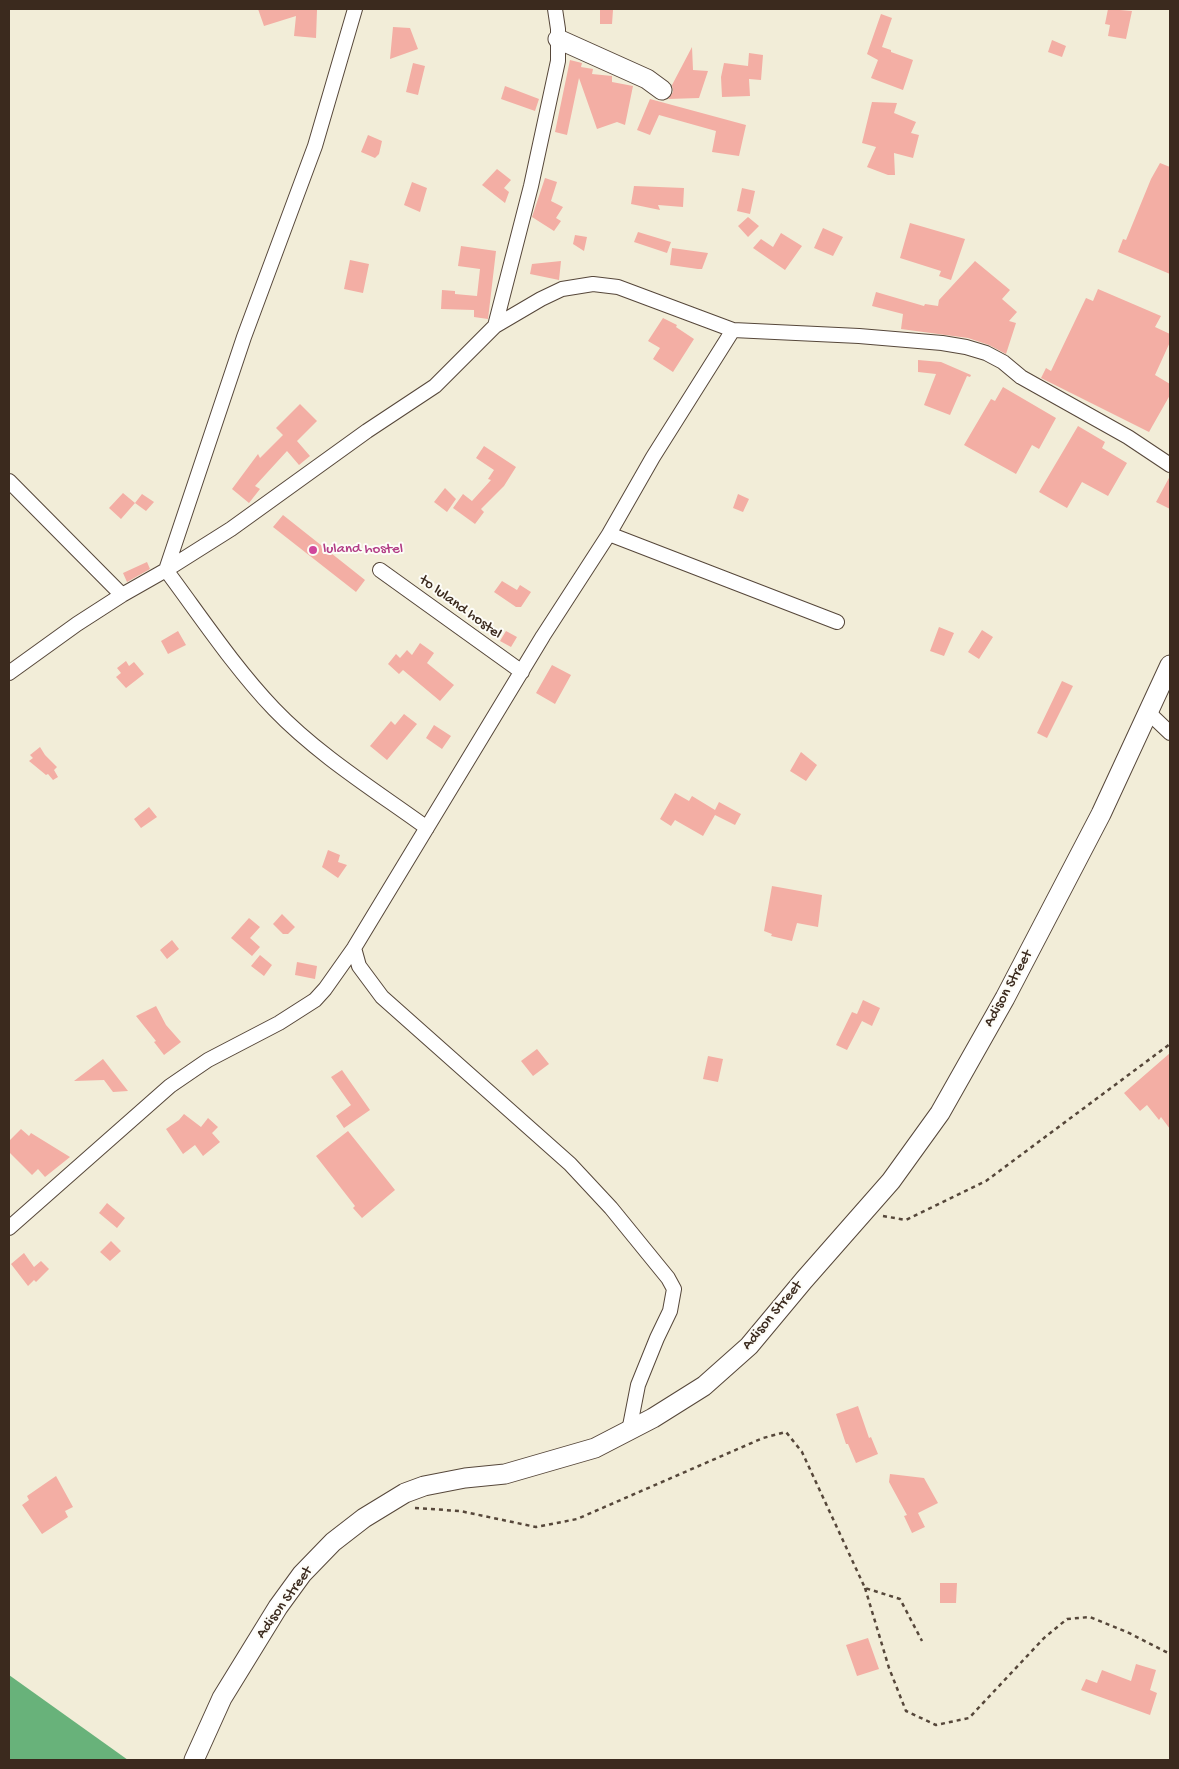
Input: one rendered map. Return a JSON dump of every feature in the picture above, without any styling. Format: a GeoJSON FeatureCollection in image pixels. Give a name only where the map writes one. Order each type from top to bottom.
{"type":"FeatureCollection","features":[{"type":"Feature","properties":{"kind":"street"},"geometry":{"type":"LineString","coordinates":[[166,570],[244,337],[315,146],[355,9]]}},
{"type":"Feature","properties":{"kind":"street"},"geometry":{"type":"LineString","coordinates":[[495,326],[531,186],[558,62],[555,9]]}},
{"type":"Feature","properties":{"kind":"street"},"geometry":{"type":"LineString","coordinates":[[558,39],[647,79],[662,90]]}},
{"type":"Feature","properties":{"kind":"street"},"geometry":{"type":"LineString","coordinates":[[9,673],[122,594],[166,570],[231,529],[367,431],[435,386],[495,326],[562,289],[593,284],[618,287],[733,330],[859,336],[942,343],[979,351],[1002,362],[1021,377],[1128,437],[1170,465]]}},
{"type":"Feature","properties":{"kind":"street"},"geometry":{"type":"LineString","coordinates":[[9,1228],[170,1086],[208,1060],[296,1014],[315,1000],[325,989],[354,948],[522,672],[610,534],[653,457],[733,330]]}},
{"type":"Feature","properties":{"kind":"street"},"geometry":{"type":"LineString","coordinates":[[9,481],[122,594]]}},
{"type":"Feature","properties":{"kind":"street"},"geometry":{"type":"LineString","coordinates":[[610,534],[837,622]]}},
{"type":"Feature","properties":{"kind":"street"},"geometry":{"type":"LineString","coordinates":[[166,570],[249,680],[274,709],[347,770],[427,828]]}},
{"type":"Feature","properties":{"kind":"street","name":"to luland hostel"},"geometry":{"type":"LineString","coordinates":[[380,570],[522,672]]}},
{"type":"Feature","properties":{"kind":"street","name":"Adison Street"},"geometry":{"type":"LineString","coordinates":[[194,1760],[222,1698],[278,1607],[302,1574],[334,1542],[364,1518],[406,1493],[424,1486],[465,1478],[505,1474],[595,1448],[653,1418],[704,1386],[749,1346],[891,1181],[914,1151],[944,1105],[1042,929],[1101,814],[1170,665]]}},
{"type":"Feature","properties":{"kind":"street"},"geometry":{"type":"LineString","coordinates":[[1149,713],[1170,733]]}},
{"type":"Feature","properties":{"kind":"street"},"geometry":{"type":"LineString","coordinates":[[354,948],[359,966],[382,997],[570,1164],[610,1208],[668,1278],[674,1289],[670,1312],[638,1385],[629,1431]]}},
{"type":"Feature","properties":{"kind":"path"},"geometry":{"type":"LineString","coordinates":[[864,1213],[906,1220],[986,1181],[1170,1044]]}},
{"type":"Feature","properties":{"kind":"path"},"geometry":{"type":"LineString","coordinates":[[410,1508],[460,1510],[536,1527],[577,1519],[762,1438],[786,1432],[802,1452],[865,1588],[889,1668],[906,1710],[936,1725],[969,1718],[1044,1638],[1067,1619],[1090,1617],[1127,1632],[1170,1654]]}},
{"type":"Feature","properties":{"kind":"path"},"geometry":{"type":"LineString","coordinates":[[865,1588],[900,1599],[922,1641]]}},
{"type":"Feature","properties":{"kind":"green space"},"geometry":{"type":"Polygon","coordinates":[[[9,1675],[128,1760],[9,1760],[9,1675]]]}},
{"type":"Feature","properties":{"kind":"building"},"geometry":{"type":"Polygon","coordinates":[[[258,9],[317,10],[316,38],[294,36],[296,16],[264,26],[258,9]]]}},
{"type":"Feature","properties":{"kind":"building"},"geometry":{"type":"Polygon","coordinates":[[[1108,9],[1132,11],[1126,39],[1108,36],[1110,25],[1105,24],[1108,9]]]}},
{"type":"Feature","properties":{"kind":"building"},"geometry":{"type":"Polygon","coordinates":[[[600,10],[613,10],[612,24],[600,24],[600,10]]]}},
{"type":"Feature","properties":{"kind":"building"},"geometry":{"type":"Polygon","coordinates":[[[881,14],[892,18],[882,47],[913,60],[903,90],[871,78],[878,60],[867,54],[881,14]]]}},
{"type":"Feature","properties":{"kind":"building"},"geometry":{"type":"Polygon","coordinates":[[[393,27],[410,28],[418,49],[390,59],[393,27]]]}},
{"type":"Feature","properties":{"kind":"building"},"geometry":{"type":"Polygon","coordinates":[[[1052,40],[1066,46],[1062,57],[1048,52],[1052,40]]]}},
{"type":"Feature","properties":{"kind":"building"},"geometry":{"type":"Polygon","coordinates":[[[692,47],[693,70],[708,71],[699,98],[668,99],[673,92],[672,85],[692,47]]]}},
{"type":"Feature","properties":{"kind":"building"},"geometry":{"type":"Polygon","coordinates":[[[749,53],[763,55],[761,80],[749,79],[750,96],[722,97],[721,77],[724,63],[748,66],[749,53]]]}},
{"type":"Feature","properties":{"kind":"building"},"geometry":{"type":"Polygon","coordinates":[[[570,60],[582,63],[581,67],[593,69],[592,74],[612,76],[612,82],[633,86],[625,125],[617,122],[597,129],[579,78],[567,135],[555,132],[570,60]]]}},
{"type":"Feature","properties":{"kind":"building"},"geometry":{"type":"Polygon","coordinates":[[[413,63],[425,66],[418,95],[406,92],[413,63]]]}},
{"type":"Feature","properties":{"kind":"building"},"geometry":{"type":"Polygon","coordinates":[[[505,86],[539,99],[535,111],[501,99],[505,86]]]}},
{"type":"Feature","properties":{"kind":"building"},"geometry":{"type":"Polygon","coordinates":[[[650,99],[746,125],[739,156],[712,152],[716,131],[659,115],[650,135],[637,130],[650,99]]]}},
{"type":"Feature","properties":{"kind":"building"},"geometry":{"type":"Polygon","coordinates":[[[872,102],[897,103],[894,113],[916,122],[911,133],[919,135],[913,158],[894,153],[895,175],[888,175],[867,167],[876,147],[862,143],[872,102]]]}},
{"type":"Feature","properties":{"kind":"building"},"geometry":{"type":"Polygon","coordinates":[[[368,135],[382,141],[379,154],[375,158],[361,152],[368,135]]]}},
{"type":"Feature","properties":{"kind":"building"},"geometry":{"type":"Polygon","coordinates":[[[1160,163],[1170,167],[1170,274],[1118,252],[1123,239],[1126,240],[1151,179],[1160,163]]]}},
{"type":"Feature","properties":{"kind":"building"},"geometry":{"type":"Polygon","coordinates":[[[497,169],[511,180],[504,188],[509,192],[505,203],[482,185],[497,169]]]}},
{"type":"Feature","properties":{"kind":"building"},"geometry":{"type":"Polygon","coordinates":[[[545,178],[557,182],[551,201],[563,207],[556,218],[561,221],[554,231],[532,217],[545,178]]]}},
{"type":"Feature","properties":{"kind":"building"},"geometry":{"type":"Polygon","coordinates":[[[412,182],[427,188],[420,212],[404,205],[412,182]]]}},
{"type":"Feature","properties":{"kind":"building"},"geometry":{"type":"Polygon","coordinates":[[[634,186],[684,188],[683,207],[658,205],[660,210],[631,204],[634,186]]]}},
{"type":"Feature","properties":{"kind":"building"},"geometry":{"type":"Polygon","coordinates":[[[742,188],[755,191],[750,214],[737,211],[742,188]]]}},
{"type":"Feature","properties":{"kind":"building"},"geometry":{"type":"Polygon","coordinates":[[[748,217],[759,226],[748,237],[738,226],[748,217]]]}},
{"type":"Feature","properties":{"kind":"building"},"geometry":{"type":"Polygon","coordinates":[[[910,223],[965,239],[951,280],[939,276],[941,271],[900,258],[910,223]]]}},
{"type":"Feature","properties":{"kind":"building"},"geometry":{"type":"Polygon","coordinates":[[[823,228],[843,237],[833,256],[814,248],[823,228]]]}},
{"type":"Feature","properties":{"kind":"building"},"geometry":{"type":"Polygon","coordinates":[[[638,232],[671,242],[667,253],[634,242],[638,232]]]}},
{"type":"Feature","properties":{"kind":"building"},"geometry":{"type":"Polygon","coordinates":[[[781,233],[802,246],[785,270],[753,248],[761,239],[773,247],[781,233]]]}},
{"type":"Feature","properties":{"kind":"building"},"geometry":{"type":"Polygon","coordinates":[[[575,235],[587,237],[584,251],[573,244],[575,235]]]}},
{"type":"Feature","properties":{"kind":"building"},"geometry":{"type":"Polygon","coordinates":[[[461,246],[496,251],[488,319],[474,317],[474,310],[441,309],[442,290],[455,291],[455,294],[477,296],[480,269],[458,266],[461,246]]]}},
{"type":"Feature","properties":{"kind":"building"},"geometry":{"type":"Polygon","coordinates":[[[672,248],[708,253],[702,269],[670,265],[672,248]]]}},
{"type":"Feature","properties":{"kind":"building"},"geometry":{"type":"Polygon","coordinates":[[[350,260],[369,264],[363,293],[344,289],[350,260]]]}},
{"type":"Feature","properties":{"kind":"building"},"geometry":{"type":"Polygon","coordinates":[[[561,261],[559,280],[530,274],[532,264],[561,261]]]}},
{"type":"Feature","properties":{"kind":"building"},"geometry":{"type":"Polygon","coordinates":[[[975,261],[1010,290],[1002,299],[1017,312],[1009,321],[1016,323],[1006,354],[989,345],[968,338],[901,329],[903,314],[872,306],[876,292],[924,306],[925,304],[938,306],[939,300],[975,261]]]}},
{"type":"Feature","properties":{"kind":"building"},"geometry":{"type":"Polygon","coordinates":[[[1098,289],[1161,316],[1155,327],[1170,334],[1170,342],[1155,375],[1170,384],[1170,395],[1149,432],[1041,378],[1046,368],[1051,371],[1086,298],[1093,301],[1098,289]]]}},
{"type":"Feature","properties":{"kind":"building"},"geometry":{"type":"Polygon","coordinates":[[[663,318],[677,325],[676,327],[694,339],[673,372],[653,359],[660,348],[648,341],[663,318]]]}},
{"type":"Feature","properties":{"kind":"building"},"geometry":{"type":"Polygon","coordinates":[[[918,360],[941,362],[971,375],[970,377],[967,376],[950,415],[924,405],[936,374],[918,372],[918,360]]]}},
{"type":"Feature","properties":{"kind":"building"},"geometry":{"type":"Polygon","coordinates":[[[1003,387],[1056,418],[1039,449],[1032,445],[1016,474],[964,445],[991,399],[995,401],[1003,387]]]}},
{"type":"Feature","properties":{"kind":"building"},"geometry":{"type":"Polygon","coordinates":[[[300,404],[317,421],[297,441],[310,456],[299,465],[287,451],[255,486],[260,489],[249,503],[232,489],[258,454],[260,458],[283,435],[276,428],[300,404]]]}},
{"type":"Feature","properties":{"kind":"building"},"geometry":{"type":"Polygon","coordinates":[[[1078,426],[1105,442],[1102,448],[1127,463],[1108,496],[1082,482],[1067,508],[1039,492],[1078,426]]]}},
{"type":"Feature","properties":{"kind":"building"},"geometry":{"type":"Polygon","coordinates":[[[484,446],[516,467],[504,486],[481,509],[484,512],[475,524],[453,508],[463,494],[472,501],[491,480],[488,479],[494,470],[476,458],[484,446]]]}},
{"type":"Feature","properties":{"kind":"building"},"geometry":{"type":"Polygon","coordinates":[[[1170,476],[1170,509],[1156,502],[1170,476]]]}},
{"type":"Feature","properties":{"kind":"building"},"geometry":{"type":"Polygon","coordinates":[[[445,488],[456,499],[447,512],[434,502],[445,488]]]}},
{"type":"Feature","properties":{"kind":"building"},"geometry":{"type":"Polygon","coordinates":[[[123,493],[135,503],[121,519],[109,508],[123,493]]]}},
{"type":"Feature","properties":{"kind":"building"},"geometry":{"type":"Polygon","coordinates":[[[142,494],[154,502],[146,511],[135,503],[142,494]]]}},
{"type":"Feature","properties":{"kind":"building"},"geometry":{"type":"Polygon","coordinates":[[[738,494],[749,499],[743,512],[733,508],[738,494]]]}},
{"type":"Feature","properties":{"kind":"building"},"geometry":{"type":"Polygon","coordinates":[[[283,515],[365,580],[356,592],[273,527],[283,515]]]}},
{"type":"Feature","properties":{"kind":"building"},"geometry":{"type":"Polygon","coordinates":[[[147,562],[150,569],[127,582],[123,573],[147,562]]]}},
{"type":"Feature","properties":{"kind":"building"},"geometry":{"type":"Polygon","coordinates":[[[502,581],[517,590],[520,585],[531,592],[521,607],[516,607],[494,592],[502,581]]]}},
{"type":"Feature","properties":{"kind":"building"},"geometry":{"type":"Polygon","coordinates":[[[939,627],[954,633],[944,656],[930,651],[939,627]]]}},
{"type":"Feature","properties":{"kind":"building"},"geometry":{"type":"Polygon","coordinates":[[[982,630],[993,637],[979,659],[968,652],[982,630]]]}},
{"type":"Feature","properties":{"kind":"building"},"geometry":{"type":"Polygon","coordinates":[[[178,631],[186,645],[168,654],[161,641],[178,631]]]}},
{"type":"Feature","properties":{"kind":"building"},"geometry":{"type":"Polygon","coordinates":[[[506,631],[517,637],[511,647],[500,641],[506,631]]]}},
{"type":"Feature","properties":{"kind":"building"},"geometry":{"type":"Polygon","coordinates":[[[420,643],[434,653],[427,663],[454,685],[440,701],[403,670],[399,674],[388,664],[396,654],[400,658],[407,650],[412,655],[420,643]]]}},
{"type":"Feature","properties":{"kind":"building"},"geometry":{"type":"Polygon","coordinates":[[[126,661],[129,666],[134,662],[144,674],[126,688],[116,677],[121,673],[117,668],[126,661]]]}},
{"type":"Feature","properties":{"kind":"building"},"geometry":{"type":"Polygon","coordinates":[[[552,665],[571,675],[555,704],[536,693],[552,665]]]}},
{"type":"Feature","properties":{"kind":"building"},"geometry":{"type":"Polygon","coordinates":[[[1062,681],[1073,686],[1047,738],[1037,733],[1062,681]]]}},
{"type":"Feature","properties":{"kind":"building"},"geometry":{"type":"Polygon","coordinates":[[[404,714],[417,724],[387,760],[370,746],[391,721],[395,725],[404,714]]]}},
{"type":"Feature","properties":{"kind":"building"},"geometry":{"type":"Polygon","coordinates":[[[434,725],[451,736],[442,749],[426,738],[434,725]]]}},
{"type":"Feature","properties":{"kind":"building"},"geometry":{"type":"Polygon","coordinates":[[[40,747],[57,767],[54,770],[58,777],[53,780],[48,774],[46,775],[29,761],[33,758],[30,755],[40,747]]]}},
{"type":"Feature","properties":{"kind":"building"},"geometry":{"type":"Polygon","coordinates":[[[801,752],[817,765],[806,781],[790,771],[801,752]]]}},
{"type":"Feature","properties":{"kind":"building"},"geometry":{"type":"Polygon","coordinates":[[[675,793],[689,801],[692,796],[715,810],[719,802],[741,814],[735,825],[715,815],[703,836],[675,820],[671,826],[660,819],[675,793]]]}},
{"type":"Feature","properties":{"kind":"building"},"geometry":{"type":"Polygon","coordinates":[[[149,807],[157,817],[141,828],[134,819],[149,807]]]}},
{"type":"Feature","properties":{"kind":"building"},"geometry":{"type":"Polygon","coordinates":[[[328,850],[340,855],[338,862],[347,865],[338,878],[322,867],[328,850]]]}},
{"type":"Feature","properties":{"kind":"building"},"geometry":{"type":"Polygon","coordinates":[[[772,886],[822,895],[818,927],[797,923],[792,941],[771,936],[772,934],[764,931],[772,886]]]}},
{"type":"Feature","properties":{"kind":"building"},"geometry":{"type":"Polygon","coordinates":[[[282,914],[295,927],[288,934],[283,934],[273,924],[282,914]]]}},
{"type":"Feature","properties":{"kind":"building"},"geometry":{"type":"Polygon","coordinates":[[[249,918],[260,927],[250,938],[260,947],[252,956],[231,938],[249,918]]]}},
{"type":"Feature","properties":{"kind":"building"},"geometry":{"type":"Polygon","coordinates":[[[172,940],[179,949],[167,959],[160,950],[172,940]]]}},
{"type":"Feature","properties":{"kind":"building"},"geometry":{"type":"Polygon","coordinates":[[[260,955],[272,965],[264,976],[251,966],[260,955]]]}},
{"type":"Feature","properties":{"kind":"building"},"geometry":{"type":"Polygon","coordinates":[[[297,962],[317,966],[315,979],[295,975],[297,962]]]}},
{"type":"Feature","properties":{"kind":"building"},"geometry":{"type":"Polygon","coordinates":[[[863,1000],[880,1008],[872,1026],[862,1021],[847,1050],[836,1045],[852,1012],[857,1014],[863,1000]]]}},
{"type":"Feature","properties":{"kind":"building"},"geometry":{"type":"Polygon","coordinates":[[[156,1006],[166,1025],[181,1042],[164,1055],[154,1042],[156,1041],[136,1016],[156,1006]]]}},
{"type":"Feature","properties":{"kind":"building"},"geometry":{"type":"Polygon","coordinates":[[[537,1049],[549,1064],[533,1076],[521,1061],[537,1049]]]}},
{"type":"Feature","properties":{"kind":"building"},"geometry":{"type":"Polygon","coordinates":[[[1170,1053],[1170,1129],[1161,1117],[1159,1120],[1147,1105],[1140,1111],[1124,1093],[1170,1053]]]}},
{"type":"Feature","properties":{"kind":"building"},"geometry":{"type":"Polygon","coordinates":[[[708,1056],[723,1059],[718,1082],[703,1079],[708,1056]]]}},
{"type":"Feature","properties":{"kind":"building"},"geometry":{"type":"Polygon","coordinates":[[[103,1059],[128,1091],[113,1092],[104,1080],[74,1081],[103,1059]]]}},
{"type":"Feature","properties":{"kind":"building"},"geometry":{"type":"Polygon","coordinates":[[[342,1070],[370,1110],[344,1128],[336,1116],[351,1105],[331,1077],[342,1070]]]}},
{"type":"Feature","properties":{"kind":"building"},"geometry":{"type":"Polygon","coordinates":[[[184,1114],[201,1127],[208,1118],[218,1127],[212,1133],[220,1142],[203,1156],[195,1145],[183,1154],[166,1129],[184,1114]]]}},
{"type":"Feature","properties":{"kind":"building"},"geometry":{"type":"Polygon","coordinates":[[[21,1129],[29,1136],[31,1133],[70,1157],[45,1177],[38,1169],[32,1175],[9,1152],[9,1141],[21,1129]]]}},
{"type":"Feature","properties":{"kind":"building"},"geometry":{"type":"Polygon","coordinates":[[[348,1131],[395,1190],[362,1218],[353,1208],[355,1206],[316,1156],[348,1131]]]}},
{"type":"Feature","properties":{"kind":"building"},"geometry":{"type":"Polygon","coordinates":[[[107,1203],[125,1218],[117,1228],[99,1213],[107,1203]]]}},
{"type":"Feature","properties":{"kind":"building"},"geometry":{"type":"Polygon","coordinates":[[[111,1241],[121,1251],[110,1261],[100,1252],[111,1241]]]}},
{"type":"Feature","properties":{"kind":"building"},"geometry":{"type":"Polygon","coordinates":[[[24,1253],[34,1267],[41,1261],[49,1269],[36,1282],[34,1280],[28,1286],[11,1264],[24,1253]]]}},
{"type":"Feature","properties":{"kind":"building"},"geometry":{"type":"Polygon","coordinates":[[[858,1406],[869,1438],[871,1437],[878,1454],[856,1463],[848,1444],[846,1444],[836,1414],[858,1406]]]}},
{"type":"Feature","properties":{"kind":"building"},"geometry":{"type":"Polygon","coordinates":[[[890,1474],[924,1478],[938,1503],[918,1513],[925,1527],[912,1533],[904,1516],[907,1515],[889,1482],[890,1474]]]}},
{"type":"Feature","properties":{"kind":"building"},"geometry":{"type":"Polygon","coordinates":[[[56,1476],[73,1507],[65,1511],[68,1517],[42,1534],[22,1505],[29,1500],[27,1496],[56,1476]]]}},
{"type":"Feature","properties":{"kind":"building"},"geometry":{"type":"Polygon","coordinates":[[[940,1583],[957,1583],[956,1603],[940,1603],[940,1583]]]}},
{"type":"Feature","properties":{"kind":"building"},"geometry":{"type":"Polygon","coordinates":[[[868,1638],[879,1669],[857,1676],[846,1645],[868,1638]]]}},
{"type":"Feature","properties":{"kind":"building"},"geometry":{"type":"Polygon","coordinates":[[[1136,1664],[1156,1670],[1150,1690],[1157,1693],[1150,1715],[1081,1690],[1086,1679],[1097,1683],[1102,1670],[1131,1681],[1136,1664]]]}},
{"type":"Feature","properties":{"kind":"place","name":"luland hostel"},"geometry":{"type":"Point","coordinates":[313,550]}}]}
